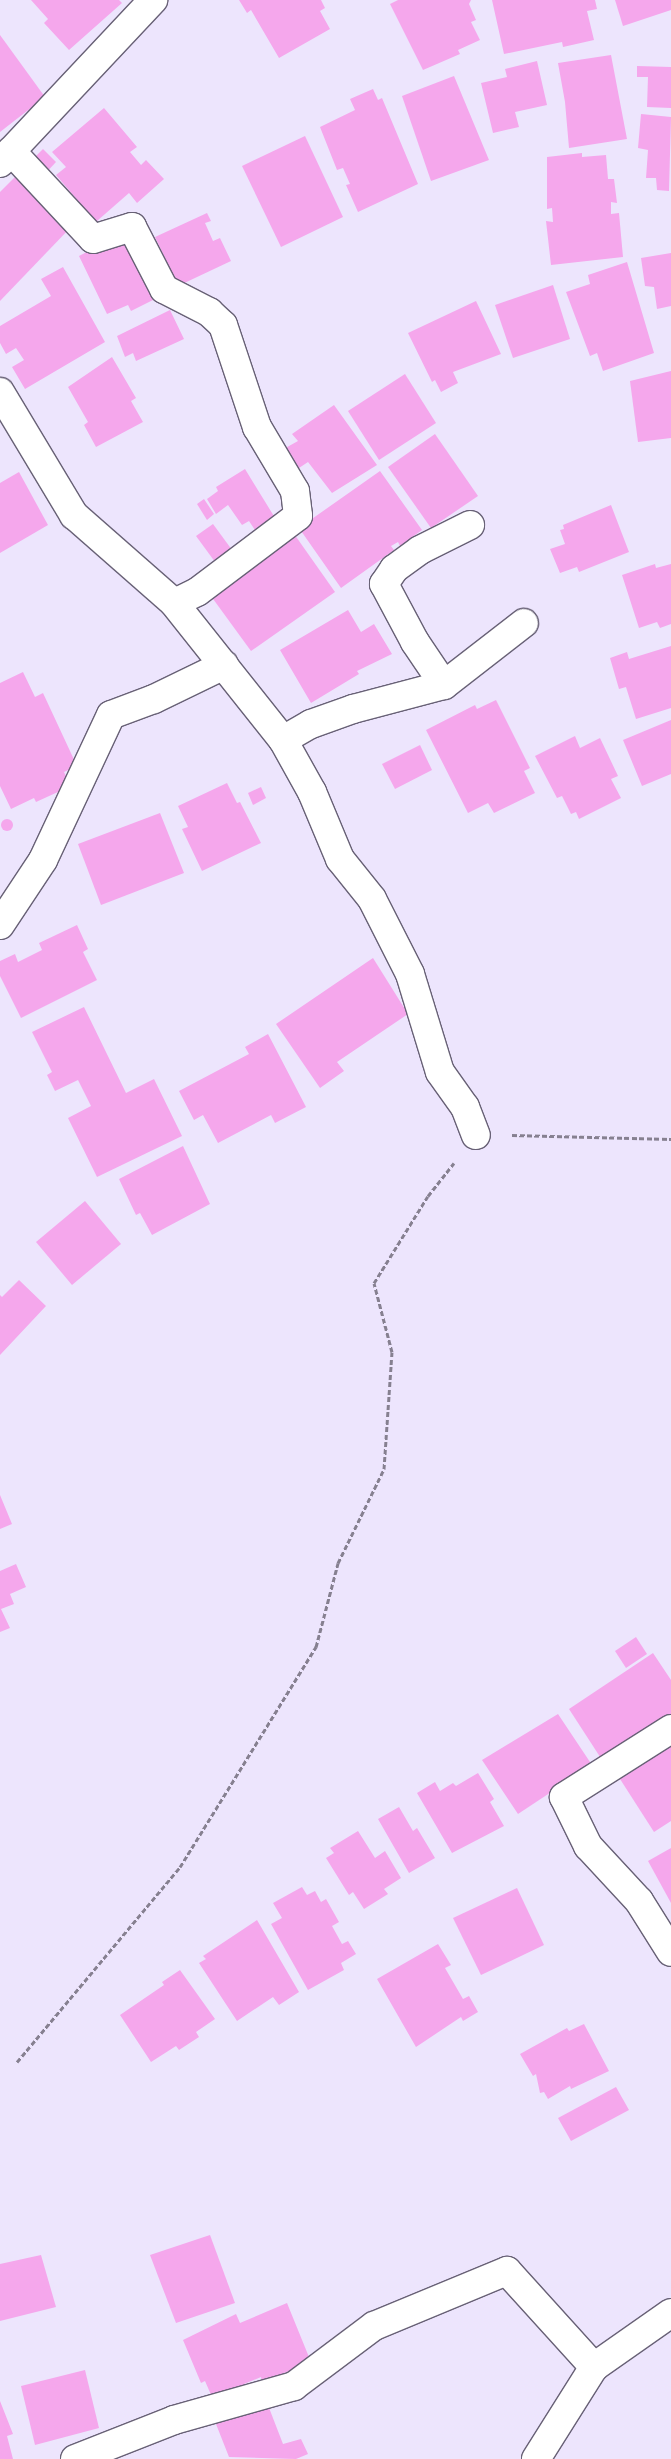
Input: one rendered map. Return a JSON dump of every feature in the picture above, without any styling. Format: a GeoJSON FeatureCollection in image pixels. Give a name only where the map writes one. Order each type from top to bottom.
{"type":"FeatureCollection","features":[{"type":"Feature","properties":{"kind":"street"},"geometry":{"type":"LineString","coordinates":[[153,0],[6,157],[93,239],[132,227],[164,289],[209,312],[222,325],[257,427],[295,491],[298,516],[198,592],[174,603]]}},
{"type":"Feature","properties":{"kind":"street"},"geometry":{"type":"LineString","coordinates":[[0,392],[74,515],[174,603],[283,740],[312,792],[340,860],[372,899],[410,974],[440,1072],[465,1107],[476,1135]]}},
{"type":"Feature","properties":{"kind":"street"},"geometry":{"type":"LineString","coordinates":[[444,685],[414,642],[384,584],[394,569],[420,550],[470,526]]}},
{"type":"Feature","properties":{"kind":"street"},"geometry":{"type":"LineString","coordinates":[[283,740],[311,724],[353,709],[444,685],[524,623]]}},
{"type":"Feature","properties":{"kind":"street"},"geometry":{"type":"LineString","coordinates":[[0,926],[43,860],[110,715],[154,699],[224,665]]}},
{"type":"Feature","properties":{"kind":"street"},"geometry":{"type":"LineString","coordinates":[[671,1729],[564,1797],[588,1846],[639,1901],[671,1952]]}},
{"type":"Feature","properties":{"kind":"street"},"geometry":{"type":"LineString","coordinates":[[75,2459],[174,2420],[294,2386],[374,2326],[507,2272],[594,2367]]}},
{"type":"Feature","properties":{"kind":"street"},"geometry":{"type":"LineString","coordinates":[[536,2459],[594,2367],[671,2313]]}},
{"type":"Feature","properties":{"kind":"path"},"geometry":{"type":"LineString","coordinates":[[17,2062],[180,1867],[316,1647],[338,1563],[384,1469],[392,1352],[374,1284],[428,1196],[476,1135],[671,1139]]}},
{"type":"Feature","properties":{"kind":"building"},"geometry":{"type":"Polygon","coordinates":[[[31,0],[119,0],[122,3],[69,50],[44,23],[48,19],[31,0]]]}},
{"type":"Feature","properties":{"kind":"building"},"geometry":{"type":"Polygon","coordinates":[[[239,0],[321,0],[325,8],[320,11],[330,29],[279,58],[251,10],[247,13],[239,0]]]}},
{"type":"Feature","properties":{"kind":"building"},"geometry":{"type":"Polygon","coordinates":[[[398,0],[471,0],[469,4],[476,20],[471,22],[480,40],[458,50],[460,54],[423,70],[390,4],[398,0]]]}},
{"type":"Feature","properties":{"kind":"building"},"geometry":{"type":"Polygon","coordinates":[[[492,0],[595,0],[597,9],[587,11],[594,40],[563,47],[562,42],[504,54],[492,0]]]}},
{"type":"Feature","properties":{"kind":"building"},"geometry":{"type":"Polygon","coordinates":[[[615,0],[671,0],[671,10],[623,26],[615,0]]]}},
{"type":"Feature","properties":{"kind":"building"},"geometry":{"type":"Polygon","coordinates":[[[0,35],[45,97],[0,132],[0,35]]]}},
{"type":"Feature","properties":{"kind":"building"},"geometry":{"type":"Polygon","coordinates":[[[611,55],[627,139],[569,148],[565,102],[558,63],[611,55]]]}},
{"type":"Feature","properties":{"kind":"building"},"geometry":{"type":"Polygon","coordinates":[[[537,61],[547,105],[515,112],[519,127],[493,133],[481,83],[507,77],[505,69],[537,61]]]}},
{"type":"Feature","properties":{"kind":"building"},"geometry":{"type":"Polygon","coordinates":[[[637,66],[671,67],[671,108],[647,107],[648,77],[637,77],[637,66]]]}},
{"type":"Feature","properties":{"kind":"building"},"geometry":{"type":"Polygon","coordinates":[[[454,76],[489,160],[431,181],[402,96],[454,76]]]}},
{"type":"Feature","properties":{"kind":"building"},"geometry":{"type":"Polygon","coordinates":[[[373,89],[378,100],[382,98],[418,184],[358,212],[346,185],[350,184],[343,168],[337,170],[320,127],[355,110],[350,99],[373,89]]]}},
{"type":"Feature","properties":{"kind":"building"},"geometry":{"type":"Polygon","coordinates":[[[104,108],[137,147],[130,152],[141,165],[146,160],[164,179],[137,203],[129,193],[89,228],[72,209],[79,202],[56,175],[66,167],[52,152],[104,108]]]}},
{"type":"Feature","properties":{"kind":"building"},"geometry":{"type":"Polygon","coordinates":[[[641,114],[671,117],[669,191],[657,190],[656,178],[646,178],[648,150],[638,148],[641,114]]]}},
{"type":"Feature","properties":{"kind":"building"},"geometry":{"type":"Polygon","coordinates":[[[305,136],[343,217],[281,247],[242,166],[305,136]]]}},
{"type":"Feature","properties":{"kind":"building"},"geometry":{"type":"Polygon","coordinates":[[[43,149],[56,162],[44,175],[30,162],[43,149]]]}},
{"type":"Feature","properties":{"kind":"building"},"geometry":{"type":"Polygon","coordinates":[[[582,153],[582,157],[606,155],[608,179],[614,179],[617,203],[611,202],[611,214],[619,213],[623,257],[551,265],[546,221],[553,222],[552,208],[547,209],[547,157],[582,153]]]}},
{"type":"Feature","properties":{"kind":"building"},"geometry":{"type":"Polygon","coordinates":[[[17,175],[72,226],[0,301],[0,192],[17,175]]]}},
{"type":"Feature","properties":{"kind":"building"},"geometry":{"type":"Polygon","coordinates":[[[207,213],[211,221],[205,223],[213,241],[220,238],[231,261],[178,286],[155,237],[207,213]]]}},
{"type":"Feature","properties":{"kind":"building"},"geometry":{"type":"Polygon","coordinates":[[[132,238],[159,297],[131,311],[128,305],[107,314],[79,256],[108,241],[132,238]]]}},
{"type":"Feature","properties":{"kind":"building"},"geometry":{"type":"Polygon","coordinates":[[[671,253],[671,306],[657,309],[654,287],[645,286],[641,258],[671,253]]]}},
{"type":"Feature","properties":{"kind":"building"},"geometry":{"type":"Polygon","coordinates":[[[627,262],[654,353],[603,371],[597,353],[590,356],[566,292],[590,284],[588,275],[627,262]]]}},
{"type":"Feature","properties":{"kind":"building"},"geometry":{"type":"Polygon","coordinates":[[[63,267],[105,342],[25,389],[12,367],[24,360],[16,348],[6,354],[0,343],[0,326],[51,296],[41,279],[63,267]]]}},
{"type":"Feature","properties":{"kind":"building"},"geometry":{"type":"Polygon","coordinates":[[[553,285],[570,339],[513,358],[495,305],[553,285]]]}},
{"type":"Feature","properties":{"kind":"building"},"geometry":{"type":"Polygon","coordinates":[[[476,301],[501,354],[453,372],[458,383],[441,392],[435,380],[432,382],[408,333],[476,301]]]}},
{"type":"Feature","properties":{"kind":"building"},"geometry":{"type":"Polygon","coordinates":[[[170,310],[184,339],[136,361],[133,353],[125,357],[117,336],[170,310]]]}},
{"type":"Feature","properties":{"kind":"building"},"geometry":{"type":"Polygon","coordinates":[[[112,357],[136,398],[131,401],[143,422],[96,447],[84,425],[88,422],[68,387],[112,357]]]}},
{"type":"Feature","properties":{"kind":"building"},"geometry":{"type":"Polygon","coordinates":[[[671,371],[671,438],[638,442],[630,381],[671,371]]]}},
{"type":"Feature","properties":{"kind":"building"},"geometry":{"type":"Polygon","coordinates":[[[405,374],[436,423],[379,460],[348,411],[405,374]]]}},
{"type":"Feature","properties":{"kind":"building"},"geometry":{"type":"Polygon","coordinates":[[[334,405],[377,465],[332,493],[308,462],[293,472],[280,451],[298,441],[292,434],[334,405]]]}},
{"type":"Feature","properties":{"kind":"building"},"geometry":{"type":"Polygon","coordinates":[[[435,434],[478,496],[431,528],[388,467],[435,434]]]}},
{"type":"Feature","properties":{"kind":"building"},"geometry":{"type":"Polygon","coordinates":[[[245,469],[280,526],[261,539],[249,521],[242,525],[228,505],[216,514],[207,499],[218,491],[216,487],[245,469]]]}},
{"type":"Feature","properties":{"kind":"building"},"geometry":{"type":"Polygon","coordinates":[[[380,471],[422,530],[400,546],[398,542],[391,546],[394,550],[341,588],[299,528],[380,471]]]}},
{"type":"Feature","properties":{"kind":"building"},"geometry":{"type":"Polygon","coordinates":[[[19,472],[48,525],[0,553],[0,483],[19,472]]]}},
{"type":"Feature","properties":{"kind":"building"},"geometry":{"type":"Polygon","coordinates":[[[204,499],[214,514],[207,520],[197,504],[204,499]]]}},
{"type":"Feature","properties":{"kind":"building"},"geometry":{"type":"Polygon","coordinates":[[[611,505],[629,552],[579,572],[577,567],[560,573],[550,549],[565,544],[560,530],[564,529],[563,525],[611,505]]]}},
{"type":"Feature","properties":{"kind":"building"},"geometry":{"type":"Polygon","coordinates":[[[213,524],[235,554],[218,566],[196,536],[213,524]]]}},
{"type":"Feature","properties":{"kind":"building"},"geometry":{"type":"Polygon","coordinates":[[[292,531],[335,592],[251,651],[208,592],[292,531]]]}},
{"type":"Feature","properties":{"kind":"building"},"geometry":{"type":"Polygon","coordinates":[[[655,564],[656,568],[671,564],[671,624],[660,628],[657,622],[639,628],[622,575],[655,564]]]}},
{"type":"Feature","properties":{"kind":"building"},"geometry":{"type":"Polygon","coordinates":[[[348,610],[361,632],[374,624],[392,654],[357,671],[359,674],[311,703],[280,650],[348,610]]]}},
{"type":"Feature","properties":{"kind":"building"},"geometry":{"type":"Polygon","coordinates":[[[671,646],[671,708],[636,719],[626,687],[619,689],[610,658],[627,652],[629,659],[671,646]]]}},
{"type":"Feature","properties":{"kind":"building"},"geometry":{"type":"Polygon","coordinates":[[[23,672],[35,697],[43,693],[77,766],[64,772],[71,786],[36,802],[34,798],[11,809],[0,786],[0,683],[23,672]]]}},
{"type":"Feature","properties":{"kind":"building"},"geometry":{"type":"Polygon","coordinates":[[[496,700],[530,768],[524,771],[535,793],[494,813],[488,803],[468,813],[426,730],[475,705],[477,709],[496,700]]]}},
{"type":"Feature","properties":{"kind":"building"},"geometry":{"type":"Polygon","coordinates":[[[671,720],[671,774],[642,786],[623,740],[671,720]]]}},
{"type":"Feature","properties":{"kind":"building"},"geometry":{"type":"Polygon","coordinates":[[[575,736],[580,748],[600,738],[618,776],[611,779],[621,798],[579,819],[576,812],[571,814],[562,796],[557,798],[535,756],[575,736]]]}},
{"type":"Feature","properties":{"kind":"building"},"geometry":{"type":"Polygon","coordinates":[[[420,745],[432,770],[395,789],[382,764],[420,745]]]}},
{"type":"Feature","properties":{"kind":"building"},"geometry":{"type":"Polygon","coordinates":[[[227,783],[237,803],[240,802],[261,843],[202,871],[182,829],[188,827],[178,806],[227,783]]]}},
{"type":"Feature","properties":{"kind":"building"},"geometry":{"type":"Polygon","coordinates":[[[261,787],[266,798],[253,805],[248,793],[261,787]]]}},
{"type":"Feature","properties":{"kind":"building"},"geometry":{"type":"Polygon","coordinates":[[[160,813],[184,873],[101,905],[78,844],[160,813]]]}},
{"type":"Feature","properties":{"kind":"building"},"geometry":{"type":"Polygon","coordinates":[[[7,819],[13,825],[7,831],[1,825],[7,819]]]}},
{"type":"Feature","properties":{"kind":"building"},"geometry":{"type":"Polygon","coordinates":[[[77,925],[88,949],[83,952],[97,980],[21,1018],[0,976],[0,961],[15,954],[18,962],[42,950],[39,943],[77,925]]]}},
{"type":"Feature","properties":{"kind":"building"},"geometry":{"type":"Polygon","coordinates":[[[373,958],[408,1014],[337,1062],[344,1071],[320,1088],[276,1024],[373,958]]]}},
{"type":"Feature","properties":{"kind":"building"},"geometry":{"type":"Polygon","coordinates":[[[84,1007],[126,1093],[154,1079],[182,1136],[97,1177],[68,1118],[91,1106],[78,1080],[55,1091],[47,1075],[52,1072],[32,1032],[84,1007]]]}},
{"type":"Feature","properties":{"kind":"building"},"geometry":{"type":"Polygon","coordinates":[[[268,1034],[306,1107],[275,1123],[271,1115],[218,1143],[203,1115],[194,1120],[179,1091],[249,1054],[245,1047],[268,1034]]]}},
{"type":"Feature","properties":{"kind":"building"},"geometry":{"type":"Polygon","coordinates":[[[183,1146],[210,1204],[152,1235],[140,1213],[136,1215],[119,1179],[183,1146]]]}},
{"type":"Feature","properties":{"kind":"building"},"geometry":{"type":"Polygon","coordinates":[[[85,1201],[121,1244],[72,1285],[36,1242],[85,1201]]]}},
{"type":"Feature","properties":{"kind":"building"},"geometry":{"type":"Polygon","coordinates":[[[19,1280],[46,1306],[0,1355],[0,1295],[2,1297],[19,1280]]]}},
{"type":"Feature","properties":{"kind":"building"},"geometry":{"type":"Polygon","coordinates":[[[0,1495],[12,1524],[0,1529],[0,1495]]]}},
{"type":"Feature","properties":{"kind":"building"},"geometry":{"type":"Polygon","coordinates":[[[16,1564],[26,1587],[10,1594],[14,1604],[1,1609],[10,1628],[0,1632],[0,1571],[16,1564]]]}},
{"type":"Feature","properties":{"kind":"building"},"geometry":{"type":"Polygon","coordinates":[[[636,1637],[647,1654],[626,1668],[615,1651],[636,1637]]]}},
{"type":"Feature","properties":{"kind":"building"},"geometry":{"type":"Polygon","coordinates":[[[653,1653],[671,1680],[671,1726],[604,1763],[569,1709],[653,1653]]]}},
{"type":"Feature","properties":{"kind":"building"},"geometry":{"type":"Polygon","coordinates":[[[558,1714],[592,1765],[518,1814],[482,1760],[558,1714]]]}},
{"type":"Feature","properties":{"kind":"building"},"geometry":{"type":"Polygon","coordinates":[[[671,1746],[671,1821],[654,1832],[620,1779],[671,1746]]]}},
{"type":"Feature","properties":{"kind":"building"},"geometry":{"type":"Polygon","coordinates":[[[478,1773],[494,1799],[490,1802],[504,1826],[452,1853],[417,1793],[435,1782],[440,1791],[453,1783],[456,1786],[478,1773]]]}},
{"type":"Feature","properties":{"kind":"building"},"geometry":{"type":"Polygon","coordinates":[[[399,1807],[413,1831],[417,1828],[435,1858],[409,1873],[378,1819],[399,1807]]]}},
{"type":"Feature","properties":{"kind":"building"},"geometry":{"type":"Polygon","coordinates":[[[358,1831],[375,1858],[385,1851],[401,1878],[384,1889],[388,1894],[364,1909],[353,1892],[349,1895],[326,1858],[334,1853],[330,1848],[358,1831]]]}},
{"type":"Feature","properties":{"kind":"building"},"geometry":{"type":"Polygon","coordinates":[[[671,1848],[671,1903],[648,1861],[671,1848]]]}},
{"type":"Feature","properties":{"kind":"building"},"geometry":{"type":"Polygon","coordinates":[[[302,1887],[307,1895],[315,1891],[321,1902],[326,1899],[339,1922],[332,1926],[342,1944],[348,1941],[356,1954],[341,1963],[344,1970],[308,1990],[271,1924],[282,1918],[273,1903],[302,1887]]]}},
{"type":"Feature","properties":{"kind":"building"},"geometry":{"type":"Polygon","coordinates":[[[517,1888],[544,1945],[481,1975],[453,1918],[517,1888]]]}},
{"type":"Feature","properties":{"kind":"building"},"geometry":{"type":"Polygon","coordinates":[[[257,1920],[299,1992],[279,2005],[273,1997],[237,2021],[199,1963],[206,1959],[203,1956],[257,1920]]]}},
{"type":"Feature","properties":{"kind":"building"},"geometry":{"type":"Polygon","coordinates":[[[438,1944],[451,1965],[445,1968],[463,1999],[469,1996],[478,2012],[463,2021],[461,2017],[416,2047],[377,1979],[438,1944]]]}},
{"type":"Feature","properties":{"kind":"building"},"geometry":{"type":"Polygon","coordinates":[[[180,1970],[215,2019],[196,2032],[199,2037],[179,2050],[176,2046],[151,2062],[120,2015],[164,1985],[162,1982],[180,1970]]]}},
{"type":"Feature","properties":{"kind":"building"},"geometry":{"type":"Polygon","coordinates":[[[584,2024],[609,2071],[571,2089],[570,2086],[548,2099],[544,2092],[540,2093],[536,2074],[533,2076],[520,2054],[567,2028],[569,2031],[584,2024]]]}},
{"type":"Feature","properties":{"kind":"building"},"geometry":{"type":"Polygon","coordinates":[[[616,2087],[629,2110],[571,2141],[558,2118],[616,2087]]]}},
{"type":"Feature","properties":{"kind":"building"},"geometry":{"type":"Polygon","coordinates":[[[210,2235],[235,2303],[176,2323],[150,2255],[210,2235]]]}},
{"type":"Feature","properties":{"kind":"building"},"geometry":{"type":"Polygon","coordinates":[[[41,2255],[56,2307],[0,2321],[0,2264],[41,2255]]]}},
{"type":"Feature","properties":{"kind":"building"},"geometry":{"type":"Polygon","coordinates":[[[287,2303],[311,2362],[262,2382],[261,2377],[244,2384],[246,2391],[215,2404],[205,2381],[201,2383],[183,2340],[236,2314],[240,2323],[287,2303]]]}},
{"type":"Feature","properties":{"kind":"building"},"geometry":{"type":"Polygon","coordinates":[[[85,2370],[99,2428],[35,2445],[21,2386],[85,2370]]]}},
{"type":"Feature","properties":{"kind":"building"},"geometry":{"type":"Polygon","coordinates":[[[266,2400],[283,2444],[301,2439],[308,2454],[296,2459],[229,2457],[216,2424],[266,2400]]]}},
{"type":"Feature","properties":{"kind":"building"},"geometry":{"type":"Polygon","coordinates":[[[0,2401],[13,2434],[7,2436],[13,2459],[0,2459],[0,2401]]]}}]}
